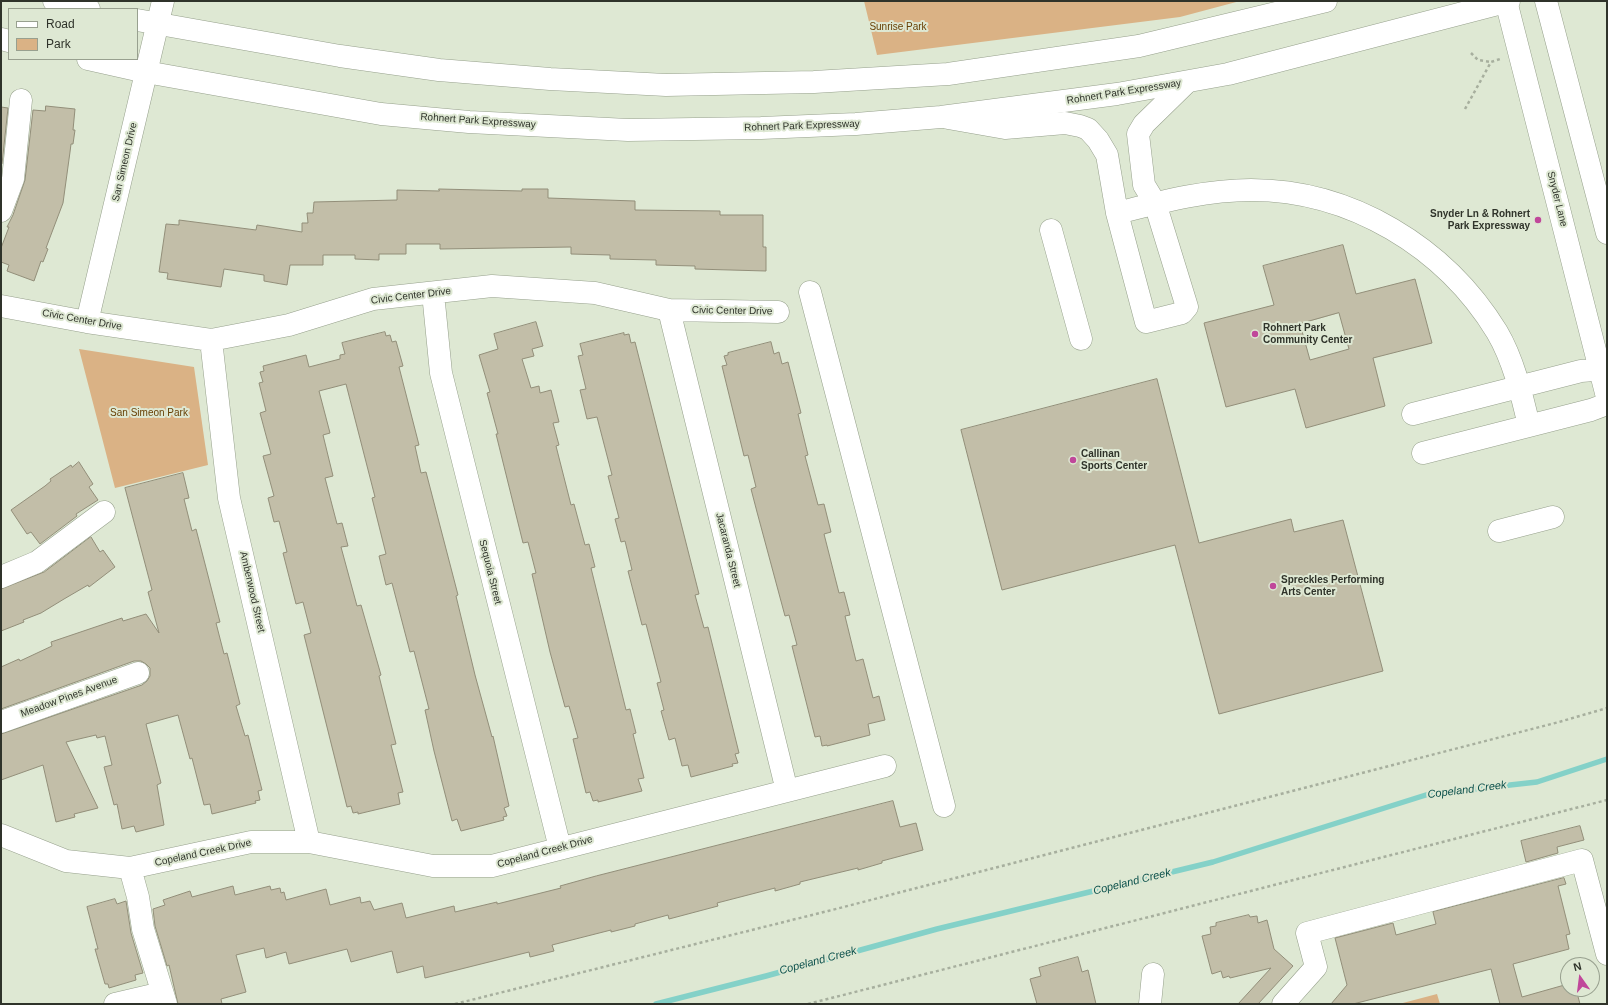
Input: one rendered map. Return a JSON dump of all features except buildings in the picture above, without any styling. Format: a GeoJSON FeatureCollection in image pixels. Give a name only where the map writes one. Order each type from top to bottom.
{"type":"FeatureCollection","features":[{"type":"Feature","properties":{"kind":"street"},"geometry":{"type":"LineString","coordinates":[[54,1],[85,8]]}},
{"type":"Feature","properties":{"kind":"street","name":"San Simeon Drive"},"geometry":{"type":"LineString","coordinates":[[87,322],[146,72],[147,22],[162,1]]}},
{"type":"Feature","properties":{"kind":"street"},"geometry":{"type":"LineString","coordinates":[[147,22],[340,56],[439,70],[550,79],[666,84],[806,82],[948,74],[1139,46],[1326,1]]}},
{"type":"Feature","properties":{"kind":"street","name":"Rohnert Park Expressway"},"geometry":{"type":"LineString","coordinates":[[92,60],[146,72],[381,114],[469,122],[628,130],[753,128],[856,124],[941,117],[1118,94],[1186,83],[1228,74],[1507,1]]}},
{"type":"Feature","properties":{"kind":"street","name":"Snyder Lane"},"geometry":{"type":"LineString","coordinates":[[1507,1],[1603,369],[1607,397]]}},
{"type":"Feature","properties":{"kind":"street"},"geometry":{"type":"LineString","coordinates":[[1546,1],[1607,233]]}},
{"type":"Feature","properties":{"kind":"street"},"geometry":{"type":"LineString","coordinates":[[941,117],[1005,128],[1065,123],[1088,129],[1098,140],[1107,155],[1117,213],[1146,322],[1182,313],[1187,307],[1155,203],[1144,185],[1138,134],[1144,124],[1186,83]]}},
{"type":"Feature","properties":{"kind":"street"},"geometry":{"type":"LineString","coordinates":[[1,211],[13,179],[22,100]]}},
{"type":"Feature","properties":{"kind":"street"},"geometry":{"type":"LineString","coordinates":[[1117,213],[1198,194],[1250,190],[1294,193],[1349,207],[1389,226],[1434,258],[1469,294],[1497,332],[1520,387],[1529,426]]}},
{"type":"Feature","properties":{"kind":"street"},"geometry":{"type":"LineString","coordinates":[[1051,230],[1081,339]]}},
{"type":"Feature","properties":{"kind":"street","name":"Civic Center Drive"},"geometry":{"type":"LineString","coordinates":[[1,306],[87,322],[211,340],[289,325],[373,299],[492,286],[595,294],[669,310],[778,312]]}},
{"type":"Feature","properties":{"kind":"street"},"geometry":{"type":"LineString","coordinates":[[810,292],[944,806]]}},
{"type":"Feature","properties":{"kind":"street","name":"Sequoia Street"},"geometry":{"type":"LineString","coordinates":[[433,293],[441,373],[560,848]]}},
{"type":"Feature","properties":{"kind":"street","name":"Jacaranda Street"},"geometry":{"type":"LineString","coordinates":[[669,310],[787,791]]}},
{"type":"Feature","properties":{"kind":"street","name":"Amberwood Street"},"geometry":{"type":"LineString","coordinates":[[211,340],[229,498],[309,842]]}},
{"type":"Feature","properties":{"kind":"street"},"geometry":{"type":"LineString","coordinates":[[1413,414],[1581,371],[1603,369]]}},
{"type":"Feature","properties":{"kind":"street"},"geometry":{"type":"LineString","coordinates":[[1423,453],[1607,404]]}},
{"type":"Feature","properties":{"kind":"street"},"geometry":{"type":"LineString","coordinates":[[1,576],[36,562],[104,512]]}},
{"type":"Feature","properties":{"kind":"street"},"geometry":{"type":"LineString","coordinates":[[1499,531],[1553,517]]}},
{"type":"Feature","properties":{"kind":"street","name":"Meadow Pines Avenue"},"geometry":{"type":"LineString","coordinates":[[1,722],[138,673]]}},
{"type":"Feature","properties":{"kind":"street","name":"Copeland Creek Drive"},"geometry":{"type":"LineString","coordinates":[[1,835],[66,861],[130,868],[251,842],[309,842],[433,866],[492,866],[885,766]]}},
{"type":"Feature","properties":{"kind":"street"},"geometry":{"type":"LineString","coordinates":[[1283,1004],[1316,967],[1307,933],[1582,860],[1607,954]]}},
{"type":"Feature","properties":{"kind":"street"},"geometry":{"type":"LineString","coordinates":[[115,1004],[164,999],[143,929],[138,897],[130,868]]}},
{"type":"Feature","properties":{"kind":"street"},"geometry":{"type":"LineString","coordinates":[[1150,1004],[1153,974]]}},
{"type":"Feature","properties":{"kind":"path"},"geometry":{"type":"LineString","coordinates":[[1471,53],[1478,60],[1490,62],[1501,59]]}},
{"type":"Feature","properties":{"kind":"path"},"geometry":{"type":"LineString","coordinates":[[1465,109],[1490,62]]}},
{"type":"Feature","properties":{"kind":"path"},"geometry":{"type":"LineString","coordinates":[[455,1004],[828,911],[1559,722],[1607,708]]}},
{"type":"Feature","properties":{"kind":"path"},"geometry":{"type":"LineString","coordinates":[[808,1004],[1607,800]]}},
{"type":"Feature","properties":{"kind":"green space","name":"Sunrise Park"},"geometry":{"type":"Polygon","coordinates":[[[864,1],[1240,1],[1180,17],[877,55],[864,1]]]}},
{"type":"Feature","properties":{"kind":"green space","name":"San Simeon Park"},"geometry":{"type":"Polygon","coordinates":[[[79,349],[194,367],[208,465],[115,488],[79,349]]]}},
{"type":"Feature","properties":{"kind":"green space"},"geometry":{"type":"Polygon","coordinates":[[[1437,994],[1440,1004],[1399,1004],[1437,994]]]}},
{"type":"Feature","properties":{"kind":"waterway","name":"Copeland Creek"},"geometry":{"type":"LineString","coordinates":[[656,1004],[766,976],[937,929],[1213,862],[1429,794],[1537,782],[1607,759]]}},
{"type":"Feature","properties":{"kind":"place","name":"Snyder Ln & Rohnert Park Expressway"},"geometry":{"type":"Point","coordinates":[1538,220]}},
{"type":"Feature","properties":{"kind":"place","name":"Rohnert Park Community Center"},"geometry":{"type":"Point","coordinates":[1255,334]}},
{"type":"Feature","properties":{"kind":"place","name":"Callinan Sports Center"},"geometry":{"type":"Point","coordinates":[1073,460]}},
{"type":"Feature","properties":{"kind":"place","name":"Spreckles Performing Arts Center"},"geometry":{"type":"Point","coordinates":[1273,586]}}]}
